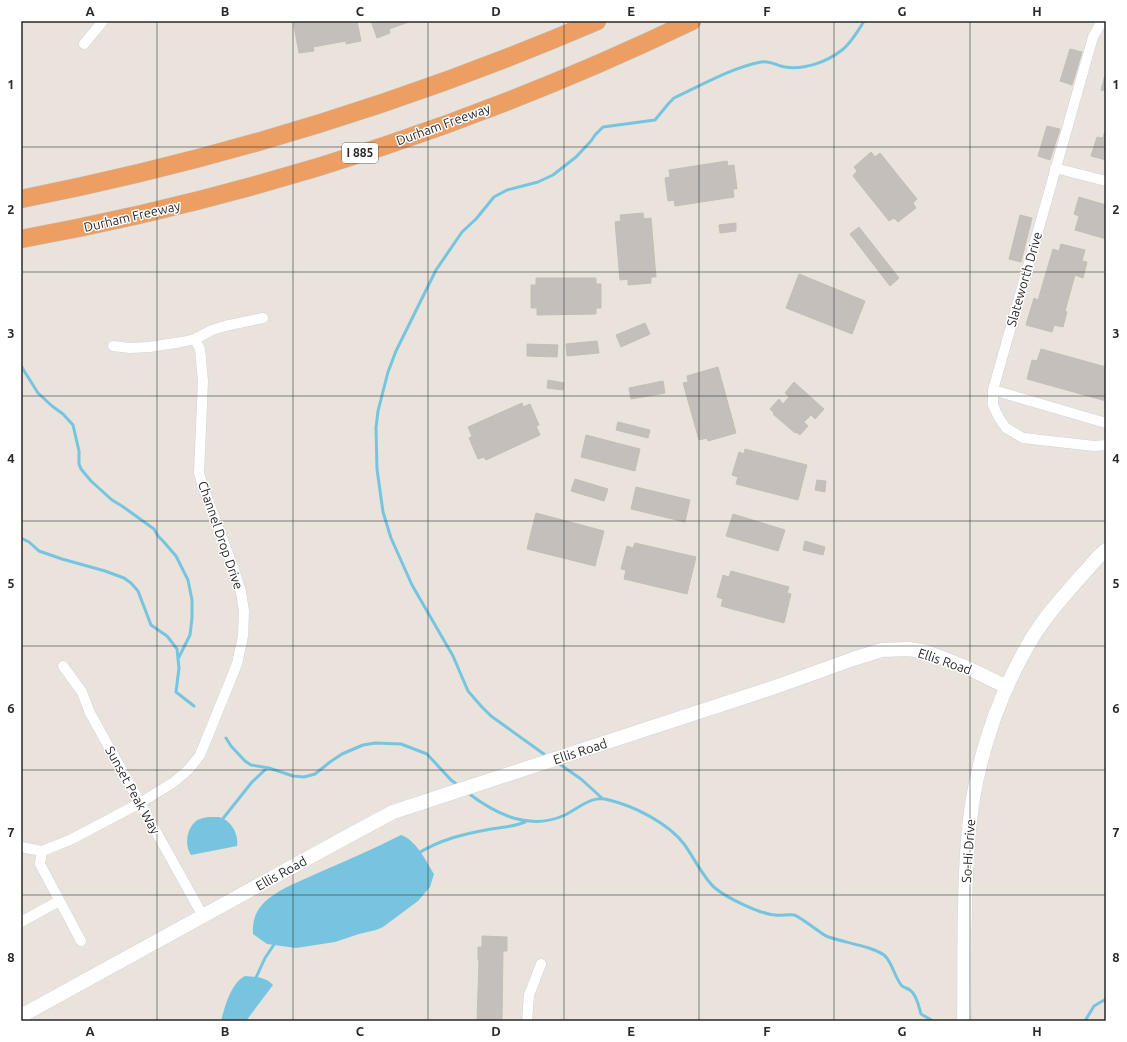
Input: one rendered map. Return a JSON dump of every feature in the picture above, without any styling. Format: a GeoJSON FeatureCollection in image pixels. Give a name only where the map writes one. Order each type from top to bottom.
{"type":"FeatureCollection","features":[{"type":"Feature","properties":{"kind":"highway"},"geometry":{"type":"LineString","coordinates":[[21,199],[184,163],[350,115],[458,77],[596,21]]}},
{"type":"Feature","properties":{"kind":"highway","name":"Durham Freeway"},"geometry":{"type":"LineString","coordinates":[[21,239],[82,227],[194,201],[292,174],[362,152],[525,94],[692,21]]}},
{"type":"Feature","properties":{"kind":"main road"},"geometry":{"type":"LineString","coordinates":[[1007,687],[1029,643],[1050,613],[1098,557],[1106,550]]}},
{"type":"Feature","properties":{"kind":"main road","name":"Ellis Road"},"geometry":{"type":"LineString","coordinates":[[21,1016],[393,812],[775,687],[882,650],[909,649],[927,652],[970,669],[1007,687]]}},
{"type":"Feature","properties":{"kind":"main road","name":"So-Hi Drive"},"geometry":{"type":"LineString","coordinates":[[964,1021],[966,886],[970,815],[989,731],[1007,687]]}},
{"type":"Feature","properties":{"kind":"street"},"geometry":{"type":"LineString","coordinates":[[84,44],[103,21]]}},
{"type":"Feature","properties":{"kind":"street","name":"Slateworth Drive"},"geometry":{"type":"LineString","coordinates":[[1102,21],[1093,37],[1055,168],[993,390],[993,405],[1006,428],[1023,438],[1094,446],[1106,445]]}},
{"type":"Feature","properties":{"kind":"street"},"geometry":{"type":"LineString","coordinates":[[1055,168],[1106,181]]}},
{"type":"Feature","properties":{"kind":"street"},"geometry":{"type":"LineString","coordinates":[[113,346],[130,348],[149,347],[195,339],[212,330],[263,318]]}},
{"type":"Feature","properties":{"kind":"street","name":"Channel Drop Drive"},"geometry":{"type":"LineString","coordinates":[[42,851],[70,840],[140,803],[174,782],[189,769],[200,755],[237,664],[243,636],[244,611],[241,592],[234,570],[199,473],[203,381],[200,349],[195,339]]}},
{"type":"Feature","properties":{"kind":"street"},"geometry":{"type":"LineString","coordinates":[[993,390],[1106,423]]}},
{"type":"Feature","properties":{"kind":"street","name":"Slateworth Drive"},"geometry":{"type":"LineString","coordinates":[[1094,446],[1106,450]]}},
{"type":"Feature","properties":{"kind":"street","name":"Sunset Peak Way"},"geometry":{"type":"LineString","coordinates":[[63,666],[82,692],[90,713],[203,916]]}},
{"type":"Feature","properties":{"kind":"street"},"geometry":{"type":"LineString","coordinates":[[21,846],[42,851],[40,864],[81,941]]}},
{"type":"Feature","properties":{"kind":"street"},"geometry":{"type":"LineString","coordinates":[[21,922],[59,901]]}},
{"type":"Feature","properties":{"kind":"street"},"geometry":{"type":"LineString","coordinates":[[527,1021],[529,995],[542,964]]}},
{"type":"Feature","properties":{"kind":"water"},"geometry":{"type":"Polygon","coordinates":[[[208,817],[219,817],[230,824],[237,837],[237,846],[191,855],[187,843],[189,830],[195,822],[208,817]]]}},
{"type":"Feature","properties":{"kind":"water"},"geometry":{"type":"Polygon","coordinates":[[[401,835],[416,846],[434,874],[430,887],[418,901],[383,927],[335,942],[296,948],[267,944],[253,934],[253,923],[256,914],[264,902],[268,899],[293,884],[371,850],[401,835]]]}},
{"type":"Feature","properties":{"kind":"water"},"geometry":{"type":"Polygon","coordinates":[[[245,976],[264,979],[273,985],[246,1021],[221,1021],[232,989],[240,979],[245,976]]]}},
{"type":"Feature","properties":{"kind":"building"},"geometry":{"type":"Polygon","coordinates":[[[293,21],[357,21],[361,41],[346,44],[346,41],[313,47],[314,51],[299,53],[293,21]]]}},
{"type":"Feature","properties":{"kind":"building"},"geometry":{"type":"Polygon","coordinates":[[[371,21],[412,21],[389,29],[390,33],[377,38],[371,21]]]}},
{"type":"Feature","properties":{"kind":"building"},"geometry":{"type":"Polygon","coordinates":[[[1070,49],[1082,52],[1072,85],[1060,81],[1070,49]]]}},
{"type":"Feature","properties":{"kind":"building"},"geometry":{"type":"Polygon","coordinates":[[[1106,71],[1106,91],[1101,90],[1106,71]]]}},
{"type":"Feature","properties":{"kind":"building"},"geometry":{"type":"Polygon","coordinates":[[[1047,126],[1060,129],[1050,160],[1038,156],[1047,126]]]}},
{"type":"Feature","properties":{"kind":"building"},"geometry":{"type":"Polygon","coordinates":[[[1106,127],[1106,160],[1091,156],[1097,137],[1103,138],[1106,127]]]}},
{"type":"Feature","properties":{"kind":"building"},"geometry":{"type":"Polygon","coordinates":[[[871,152],[875,157],[880,153],[917,199],[913,203],[916,208],[898,222],[894,218],[889,221],[853,176],[857,171],[854,167],[871,152]]]}},
{"type":"Feature","properties":{"kind":"building"},"geometry":{"type":"Polygon","coordinates":[[[727,161],[728,166],[734,165],[737,189],[733,189],[734,197],[675,206],[674,200],[668,201],[665,178],[670,177],[669,170],[727,161]]]}},
{"type":"Feature","properties":{"kind":"building"},"geometry":{"type":"Polygon","coordinates":[[[1079,197],[1106,205],[1106,239],[1075,230],[1079,216],[1074,214],[1079,197]]]}},
{"type":"Feature","properties":{"kind":"building"},"geometry":{"type":"Polygon","coordinates":[[[643,213],[644,219],[651,218],[656,277],[651,277],[651,283],[628,285],[628,279],[620,280],[615,222],[621,221],[620,215],[643,213]]]}},
{"type":"Feature","properties":{"kind":"building"},"geometry":{"type":"Polygon","coordinates":[[[1020,215],[1032,218],[1021,262],[1009,259],[1020,215]]]}},
{"type":"Feature","properties":{"kind":"building"},"geometry":{"type":"Polygon","coordinates":[[[736,223],[736,231],[720,233],[719,225],[736,223]]]}},
{"type":"Feature","properties":{"kind":"building"},"geometry":{"type":"Polygon","coordinates":[[[859,227],[899,278],[890,286],[850,234],[859,227]]]}},
{"type":"Feature","properties":{"kind":"building"},"geometry":{"type":"Polygon","coordinates":[[[1061,244],[1085,250],[1082,261],[1087,262],[1083,278],[1075,275],[1065,311],[1067,312],[1063,327],[1054,325],[1052,332],[1026,325],[1034,298],[1038,300],[1053,249],[1059,251],[1061,244]]]}},
{"type":"Feature","properties":{"kind":"building"},"geometry":{"type":"Polygon","coordinates":[[[799,274],[865,301],[852,334],[786,308],[799,274]]]}},
{"type":"Feature","properties":{"kind":"building"},"geometry":{"type":"Polygon","coordinates":[[[536,278],[596,278],[596,284],[601,284],[601,308],[596,308],[596,314],[537,315],[537,308],[531,308],[531,285],[536,285],[536,278]]]}},
{"type":"Feature","properties":{"kind":"building"},"geometry":{"type":"Polygon","coordinates":[[[645,323],[650,334],[621,347],[616,335],[645,323]]]}},
{"type":"Feature","properties":{"kind":"building"},"geometry":{"type":"Polygon","coordinates":[[[597,341],[599,353],[567,356],[566,344],[597,341]]]}},
{"type":"Feature","properties":{"kind":"building"},"geometry":{"type":"Polygon","coordinates":[[[527,344],[558,345],[557,357],[527,356],[527,344]]]}},
{"type":"Feature","properties":{"kind":"building"},"geometry":{"type":"Polygon","coordinates":[[[1041,349],[1106,367],[1106,401],[1027,379],[1032,360],[1037,361],[1041,349]]]}},
{"type":"Feature","properties":{"kind":"building"},"geometry":{"type":"Polygon","coordinates":[[[718,367],[736,433],[708,441],[707,438],[699,440],[683,383],[688,382],[687,376],[718,367]]]}},
{"type":"Feature","properties":{"kind":"building"},"geometry":{"type":"Polygon","coordinates":[[[548,380],[564,383],[563,390],[547,388],[548,380]]]}},
{"type":"Feature","properties":{"kind":"building"},"geometry":{"type":"Polygon","coordinates":[[[663,381],[665,393],[631,399],[629,388],[663,381]]]}},
{"type":"Feature","properties":{"kind":"building"},"geometry":{"type":"Polygon","coordinates":[[[794,382],[824,409],[815,419],[811,415],[804,422],[808,426],[800,435],[796,432],[795,433],[773,414],[774,413],[770,409],[779,399],[783,404],[789,397],[785,393],[794,382]]]}},
{"type":"Feature","properties":{"kind":"building"},"geometry":{"type":"Polygon","coordinates":[[[522,403],[523,407],[530,404],[539,425],[536,426],[540,435],[486,460],[484,457],[478,459],[469,438],[472,436],[468,427],[522,403]]]}},
{"type":"Feature","properties":{"kind":"building"},"geometry":{"type":"Polygon","coordinates":[[[618,422],[650,430],[648,438],[616,430],[618,422]]]}},
{"type":"Feature","properties":{"kind":"building"},"geometry":{"type":"Polygon","coordinates":[[[586,435],[640,449],[635,471],[581,457],[586,435]]]}},
{"type":"Feature","properties":{"kind":"building"},"geometry":{"type":"Polygon","coordinates":[[[745,449],[807,465],[798,500],[736,484],[738,477],[732,475],[739,452],[744,454],[745,449]]]}},
{"type":"Feature","properties":{"kind":"building"},"geometry":{"type":"Polygon","coordinates":[[[575,479],[608,489],[604,501],[571,491],[575,479]]]}},
{"type":"Feature","properties":{"kind":"building"},"geometry":{"type":"Polygon","coordinates":[[[817,480],[826,481],[825,492],[815,490],[817,480]]]}},
{"type":"Feature","properties":{"kind":"building"},"geometry":{"type":"Polygon","coordinates":[[[636,487],[690,500],[685,522],[631,509],[636,487]]]}},
{"type":"Feature","properties":{"kind":"building"},"geometry":{"type":"Polygon","coordinates":[[[536,513],[604,531],[595,566],[527,549],[536,513]]]}},
{"type":"Feature","properties":{"kind":"building"},"geometry":{"type":"Polygon","coordinates":[[[733,514],[785,530],[778,551],[726,536],[733,514]]]}},
{"type":"Feature","properties":{"kind":"building"},"geometry":{"type":"Polygon","coordinates":[[[805,541],[825,547],[823,555],[803,550],[805,541]]]}},
{"type":"Feature","properties":{"kind":"building"},"geometry":{"type":"Polygon","coordinates":[[[635,543],[696,557],[687,594],[624,579],[626,570],[621,569],[627,546],[633,548],[635,543]]]}},
{"type":"Feature","properties":{"kind":"building"},"geometry":{"type":"Polygon","coordinates":[[[731,571],[789,587],[787,593],[791,594],[784,623],[721,606],[723,599],[717,597],[723,575],[729,577],[731,571]]]}},
{"type":"Feature","properties":{"kind":"building"},"geometry":{"type":"Polygon","coordinates":[[[482,936],[507,937],[507,951],[503,951],[502,1021],[477,1021],[478,947],[482,947],[482,936]]]}},
{"type":"Feature","properties":{"kind":"waterway"},"geometry":{"type":"LineString","coordinates":[[548,757],[491,716],[468,691],[453,656],[412,585],[391,538],[383,512],[377,469],[376,428],[378,411],[388,372],[396,351],[436,270],[462,232],[476,219],[494,197],[507,190],[538,182],[553,175],[576,157],[603,127],[655,120],[674,98],[739,68],[761,62],[770,62],[792,68],[815,64],[829,58],[842,50],[848,44],[864,21]]}},
{"type":"Feature","properties":{"kind":"waterway"},"geometry":{"type":"LineString","coordinates":[[21,366],[38,393],[63,414],[73,425],[79,451],[79,464],[81,469],[91,481],[112,500],[154,529],[158,536],[176,556],[188,580],[192,600],[190,635],[178,659]]}},
{"type":"Feature","properties":{"kind":"waterway"},"geometry":{"type":"LineString","coordinates":[[21,538],[29,542],[39,551],[105,571],[124,578],[131,583],[138,591],[151,625],[167,636],[177,649],[179,668],[176,692],[194,706]]}},
{"type":"Feature","properties":{"kind":"waterway"},"geometry":{"type":"LineString","coordinates":[[226,738],[231,746],[245,761],[251,765],[269,768],[293,776],[304,777],[315,774],[342,754],[363,745],[375,743],[401,744],[427,754],[451,780],[459,786]]}},
{"type":"Feature","properties":{"kind":"waterway"},"geometry":{"type":"LineString","coordinates":[[558,763],[581,779],[603,799]]}},
{"type":"Feature","properties":{"kind":"waterway"},"geometry":{"type":"LineString","coordinates":[[221,821],[252,782],[267,768]]}},
{"type":"Feature","properties":{"kind":"waterway"},"geometry":{"type":"LineString","coordinates":[[468,793],[490,808],[502,814],[527,821],[552,820],[565,815],[591,800],[597,799],[609,800],[629,806],[650,816],[677,836],[711,884],[727,896],[761,912],[777,915],[794,915],[826,936],[882,953],[888,960],[902,986],[910,990],[914,995],[921,1014],[933,1021]]}},
{"type":"Feature","properties":{"kind":"waterway"},"geometry":{"type":"LineString","coordinates":[[417,854],[435,844],[462,835],[512,826],[525,822]]}},
{"type":"Feature","properties":{"kind":"waterway"},"geometry":{"type":"LineString","coordinates":[[255,980],[265,958],[275,943]]}},
{"type":"Feature","properties":{"kind":"waterway"},"geometry":{"type":"LineString","coordinates":[[1085,1021],[1094,1006],[1106,999]]}}]}
